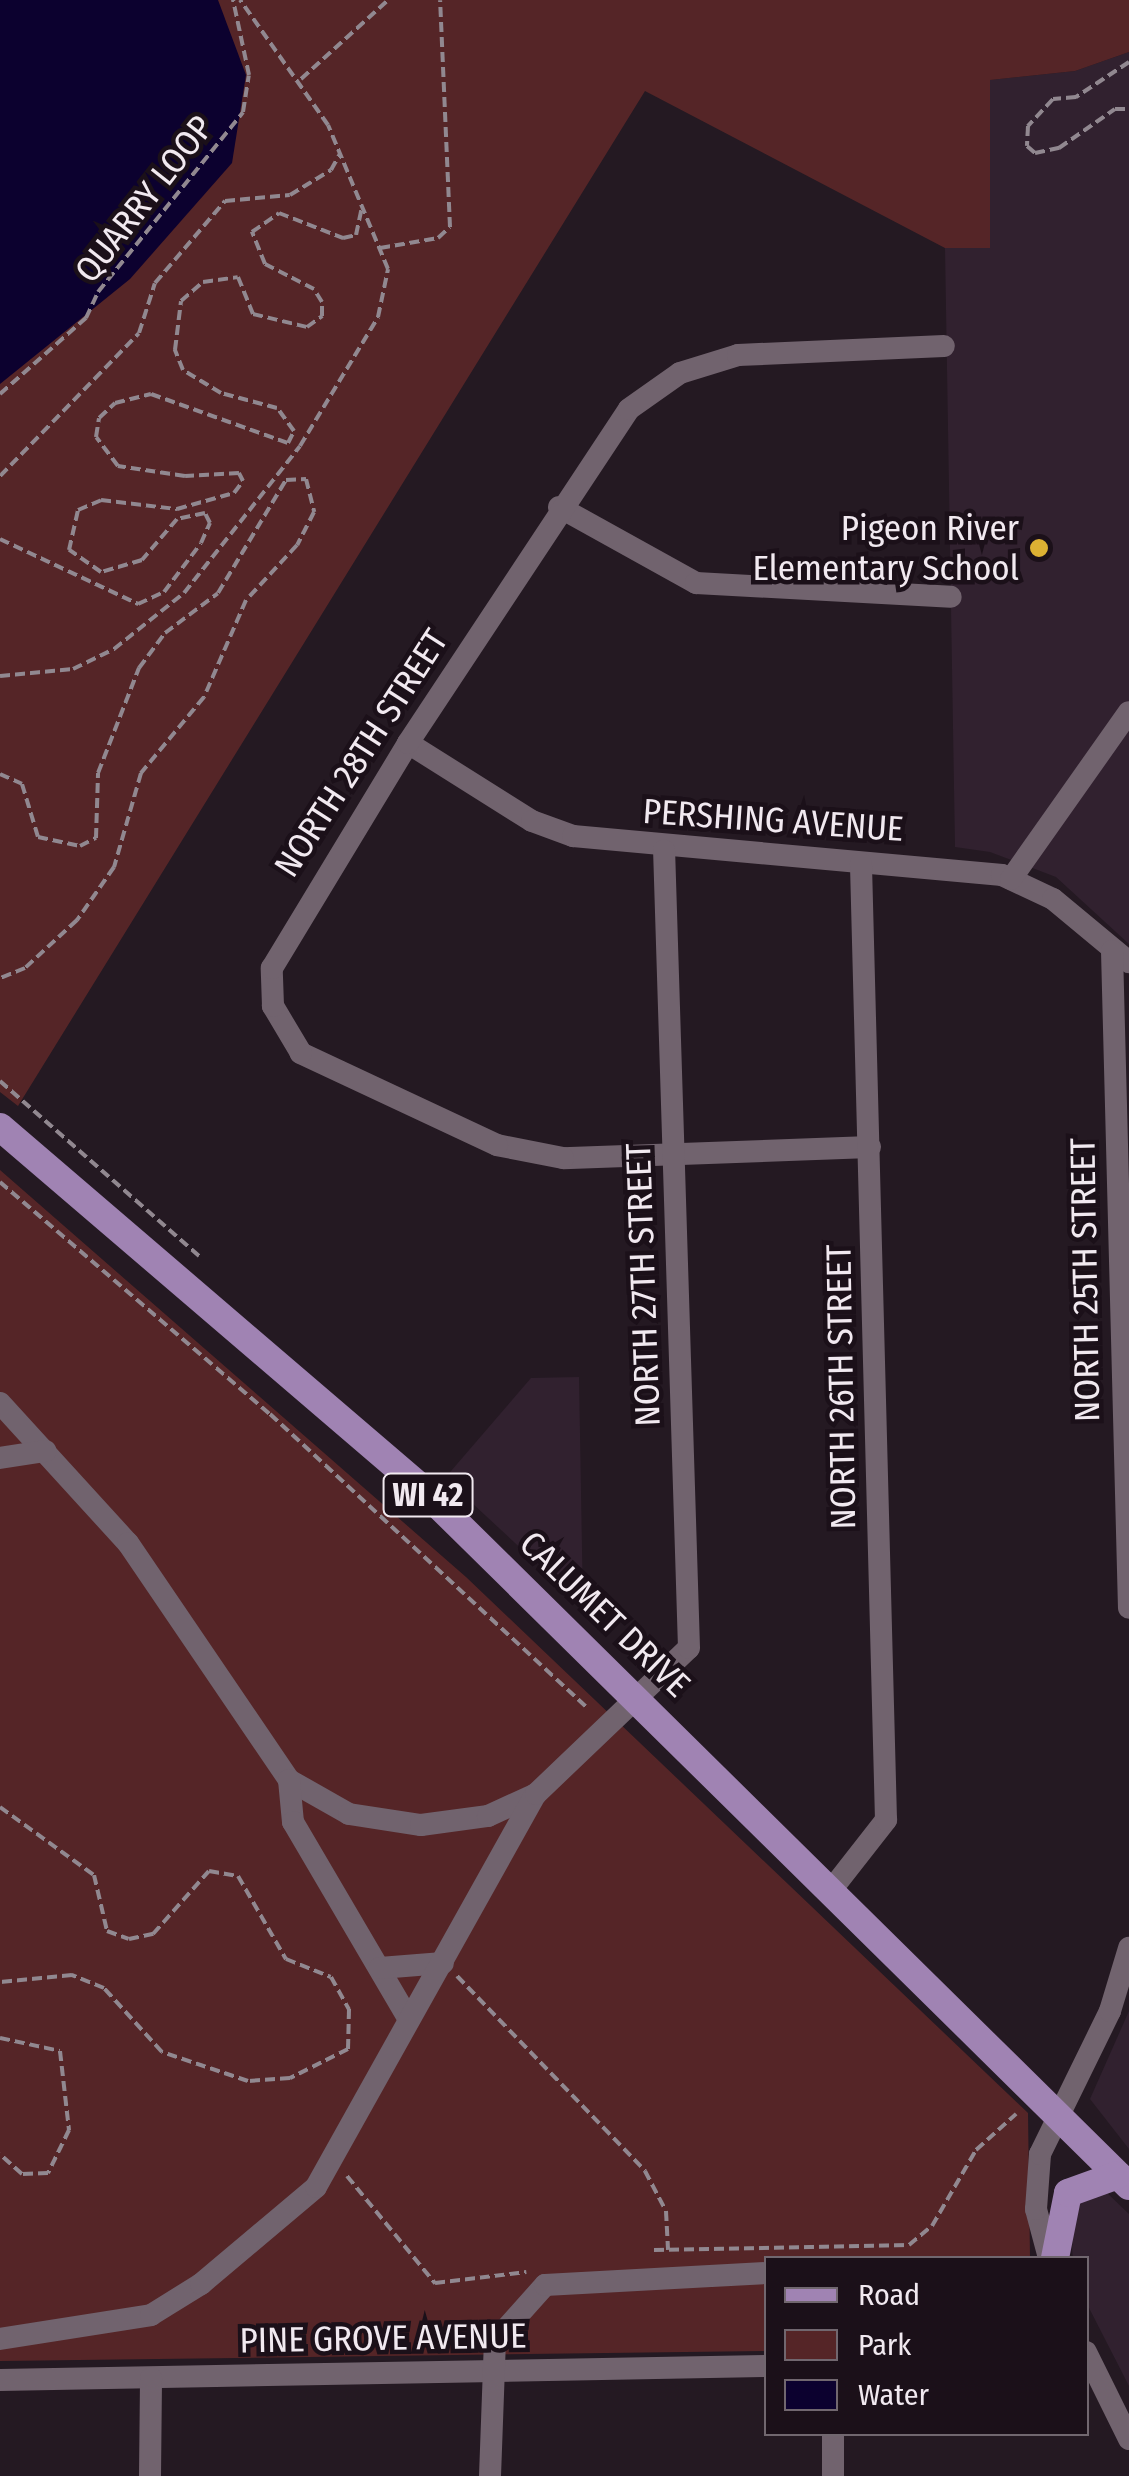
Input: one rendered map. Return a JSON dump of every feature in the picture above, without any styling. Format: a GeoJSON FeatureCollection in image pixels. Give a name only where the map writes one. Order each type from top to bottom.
{"type":"FeatureCollection","features":[{"type":"Feature","properties":{"kind":"main road","name":"CALUMET DRIVE"},"geometry":{"type":"LineString","coordinates":[[0,1127],[419,1486],[637,1696],[1124,2180]]}},
{"type":"Feature","properties":{"kind":"main road"},"geometry":{"type":"LineString","coordinates":[[1052,2256],[1068,2193],[1124,2180]]}},
{"type":"Feature","properties":{"kind":"street","name":"NORTH 28TH STREET"},"geometry":{"type":"LineString","coordinates":[[674,1156],[562,1158],[498,1145],[295,1047],[273,1006],[278,950],[609,430],[680,373],[762,352],[944,346]]}},
{"type":"Feature","properties":{"kind":"street"},"geometry":{"type":"LineString","coordinates":[[560,506],[696,583],[951,598]]}},
{"type":"Feature","properties":{"kind":"street"},"geometry":{"type":"LineString","coordinates":[[1011,879],[1129,712]]}},
{"type":"Feature","properties":{"kind":"street","name":"PERSHING AVENUE"},"geometry":{"type":"LineString","coordinates":[[408,743],[555,831],[664,850],[861,863],[1011,879],[1053,899],[1121,956]]}},
{"type":"Feature","properties":{"kind":"street","name":"NORTH 27TH STREET"},"geometry":{"type":"LineString","coordinates":[[536,1794],[689,1648],[664,850]]}},
{"type":"Feature","properties":{"kind":"street","name":"NORTH 26TH STREET"},"geometry":{"type":"LineString","coordinates":[[832,1890],[886,1820],[861,863]]}},
{"type":"Feature","properties":{"kind":"street","name":"NORTH 25TH STREET"},"geometry":{"type":"LineString","coordinates":[[1121,956],[1129,1608]]}},
{"type":"Feature","properties":{"kind":"street"},"geometry":{"type":"LineString","coordinates":[[674,1156],[870,1147]]}},
{"type":"Feature","properties":{"kind":"street"},"geometry":{"type":"LineString","coordinates":[[0,1403],[128,1543],[288,1780],[349,1814],[422,1825],[488,1816],[536,1794]]}},
{"type":"Feature","properties":{"kind":"street"},"geometry":{"type":"LineString","coordinates":[[0,1458],[45,1451]]}},
{"type":"Feature","properties":{"kind":"street"},"geometry":{"type":"LineString","coordinates":[[288,1780],[292,1822],[409,2020]]}},
{"type":"Feature","properties":{"kind":"street"},"geometry":{"type":"LineString","coordinates":[[0,2339],[151,2315],[254,2241],[316,2186],[536,1794]]}},
{"type":"Feature","properties":{"kind":"street"},"geometry":{"type":"LineString","coordinates":[[1052,2256],[1036,2185],[1057,2114],[1110,2011],[1129,1948]]}},
{"type":"Feature","properties":{"kind":"street"},"geometry":{"type":"LineString","coordinates":[[380,1968],[443,1962]]}},
{"type":"Feature","properties":{"kind":"street"},"geometry":{"type":"LineString","coordinates":[[490,2476],[490,2371],[495,2341],[552,2283],[764,2273]]}},
{"type":"Feature","properties":{"kind":"street"},"geometry":{"type":"LineString","coordinates":[[1089,2363],[1129,2439]]}},
{"type":"Feature","properties":{"kind":"street","name":"PINE GROVE AVENUE"},"geometry":{"type":"LineString","coordinates":[[0,2380],[764,2366]]}},
{"type":"Feature","properties":{"kind":"street"},"geometry":{"type":"LineString","coordinates":[[150,2476],[151,2378]]}},
{"type":"Feature","properties":{"kind":"street"},"geometry":{"type":"LineString","coordinates":[[833,2436],[833,2476]]}},
{"type":"Feature","properties":{"kind":"path"},"geometry":{"type":"LineString","coordinates":[[0,676],[73,669],[114,648],[184,593],[300,446],[378,317],[388,288],[380,248],[340,154],[301,79],[237,0]]}},
{"type":"Feature","properties":{"kind":"path","name":"QUARRY LOOP"},"geometry":{"type":"LineString","coordinates":[[0,394],[86,318],[98,292],[243,112],[250,75],[237,0]]}},
{"type":"Feature","properties":{"kind":"path"},"geometry":{"type":"LineString","coordinates":[[301,79],[388,0]]}},
{"type":"Feature","properties":{"kind":"path"},"geometry":{"type":"LineString","coordinates":[[380,248],[432,240],[450,228],[440,0]]}},
{"type":"Feature","properties":{"kind":"path"},"geometry":{"type":"LineString","coordinates":[[1129,62],[1076,97],[1053,98],[1028,126],[1027,146],[1036,153],[1060,148],[1115,110],[1129,109]]}},
{"type":"Feature","properties":{"kind":"path","name":"QUARRY LOOP"},"geometry":{"type":"LineString","coordinates":[[0,476],[139,333],[155,283],[226,200],[290,195],[331,170],[340,154]]}},
{"type":"Feature","properties":{"kind":"path"},"geometry":{"type":"LineString","coordinates":[[0,539],[138,604],[164,592],[201,543],[210,523],[205,513],[177,519],[142,560],[101,572],[69,550],[78,510],[101,500],[177,508],[234,493],[244,481],[239,473],[185,476],[118,466],[96,437],[100,418],[115,403],[151,394],[288,443],[294,431],[277,408],[221,393],[183,370],[175,350],[182,301],[202,282],[238,277],[253,314],[307,327],[322,316],[322,302],[314,289],[265,264],[252,232],[278,213],[342,238],[356,235],[362,207]]}},
{"type":"Feature","properties":{"kind":"path"},"geometry":{"type":"LineString","coordinates":[[0,774],[22,784],[38,838],[80,846],[96,838],[98,773],[139,668],[165,634],[218,593],[286,480],[306,479],[314,512],[297,545],[246,600],[204,697],[141,774],[114,867],[77,920],[24,968],[0,978]]}},
{"type":"Feature","properties":{"kind":"path"},"geometry":{"type":"LineString","coordinates":[[0,1081],[199,1256]]}},
{"type":"Feature","properties":{"kind":"path"},"geometry":{"type":"LineString","coordinates":[[0,1182],[270,1414],[588,1708]]}},
{"type":"Feature","properties":{"kind":"path"},"geometry":{"type":"LineString","coordinates":[[580,1701],[586,1696]]}},
{"type":"Feature","properties":{"kind":"path"},"geometry":{"type":"LineString","coordinates":[[0,1807],[94,1875],[107,1931],[129,1939],[153,1934],[209,1872],[238,1876],[286,1959],[331,1977],[349,2009],[348,2048],[290,2078],[248,2081],[162,2052],[104,1988],[72,1975],[0,1982]]}},
{"type":"Feature","properties":{"kind":"path"},"geometry":{"type":"LineString","coordinates":[[443,1962],[644,2171],[666,2211],[668,2250]]}},
{"type":"Feature","properties":{"kind":"path"},"geometry":{"type":"LineString","coordinates":[[0,2038],[60,2051],[69,2130],[48,2173],[22,2174],[0,2154]]}},
{"type":"Feature","properties":{"kind":"path"},"geometry":{"type":"LineString","coordinates":[[654,2250],[910,2245],[932,2226],[976,2150],[1016,2114]]}},
{"type":"Feature","properties":{"kind":"path"},"geometry":{"type":"LineString","coordinates":[[331,2160],[435,2283],[518,2272],[545,2274],[552,2283]]}},
{"type":"Feature","properties":{"kind":"shaded area","name":"Pigeon River Elementary School"},"geometry":{"type":"Polygon","coordinates":[[[1129,52],[1129,944],[1056,877],[990,852],[955,847],[945,248],[990,248],[990,80],[1075,71],[1129,52]]]}},
{"type":"Feature","properties":{"kind":"shaded area"},"geometry":{"type":"Polygon","coordinates":[[[579,1377],[583,1606],[445,1478],[531,1378],[579,1377]]]}},
{"type":"Feature","properties":{"kind":"shaded area"},"geometry":{"type":"Polygon","coordinates":[[[1129,2011],[1129,2149],[1090,2099],[1129,2011]]]}},
{"type":"Feature","properties":{"kind":"shaded area"},"geometry":{"type":"Polygon","coordinates":[[[1104,2190],[1129,2214],[1129,2386],[1089,2308],[1089,2256],[1073,2256],[1076,2191],[1104,2190]]]}},
{"type":"Feature","properties":{"kind":"green space"},"geometry":{"type":"Polygon","coordinates":[[[0,0],[1129,0],[1129,52],[1075,71],[990,80],[990,248],[945,248],[645,91],[18,1106],[0,1092],[0,0]]]}},
{"type":"Feature","properties":{"kind":"green space"},"geometry":{"type":"Polygon","coordinates":[[[0,1170],[466,1577],[1028,2113],[1030,2256],[764,2256],[764,2351],[0,2361],[0,1170]]]}},
{"type":"Feature","properties":{"kind":"water"},"geometry":{"type":"Polygon","coordinates":[[[0,0],[218,0],[246,75],[232,163],[130,279],[0,384],[0,0]]]}},
{"type":"Feature","properties":{"kind":"place","name":"Pigeon River Elementary School"},"geometry":{"type":"Point","coordinates":[1039,548]}}]}
